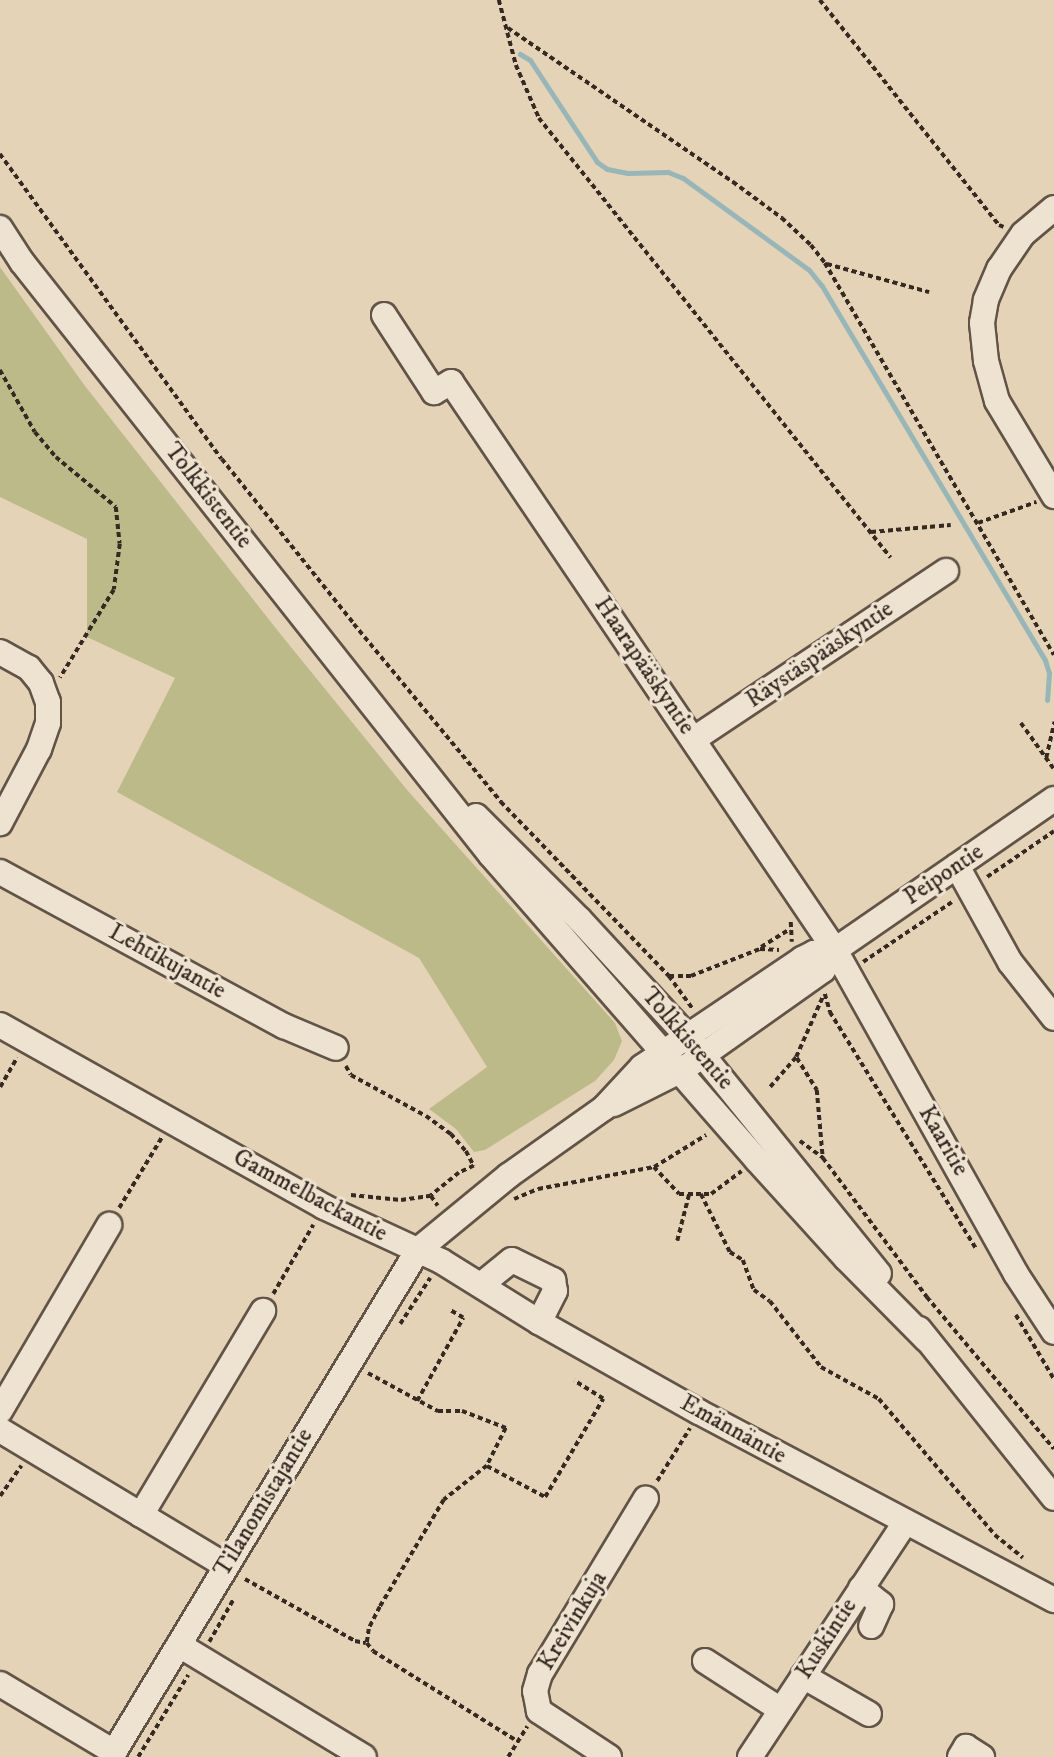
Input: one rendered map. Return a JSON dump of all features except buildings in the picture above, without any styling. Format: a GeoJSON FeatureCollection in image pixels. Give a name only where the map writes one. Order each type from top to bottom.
{"type":"FeatureCollection","features":[{"type":"Feature","properties":{"kind":"street"},"geometry":{"type":"LineString","coordinates":[[1054,208],[1023,234],[999,269],[986,300],[982,323],[986,361],[997,401],[1054,496]]}},
{"type":"Feature","properties":{"kind":"street","name":"Tolkkistentie"},"geometry":{"type":"LineString","coordinates":[[0,228],[22,262],[490,854],[846,1258],[927,1340]]}},
{"type":"Feature","properties":{"kind":"street","name":"Haarapääskyntie"},"geometry":{"type":"LineString","coordinates":[[384,315],[434,392],[451,382],[835,950]]}},
{"type":"Feature","properties":{"kind":"street","name":"Räystäspääskyntie"},"geometry":{"type":"LineString","coordinates":[[694,739],[946,571]]}},
{"type":"Feature","properties":{"kind":"street"},"geometry":{"type":"LineString","coordinates":[[0,652],[29,668],[41,683],[48,702],[48,723],[39,749],[0,823]]}},
{"type":"Feature","properties":{"kind":"street","name":"Tolkkistentie"},"geometry":{"type":"LineString","coordinates":[[418,762],[531,870],[695,1046],[859,1246],[927,1340],[1054,1498]]}},
{"type":"Feature","properties":{"kind":"street","name":"Peipontie"},"geometry":{"type":"LineString","coordinates":[[695,1046],[823,970],[835,950],[1054,799]]}},
{"type":"Feature","properties":{"kind":"street"},"geometry":{"type":"LineString","coordinates":[[957,866],[1010,962],[1054,1018]]}},
{"type":"Feature","properties":{"kind":"street","name":"Lehtikujantie"},"geometry":{"type":"LineString","coordinates":[[0,872],[285,1027],[336,1048]]}},
{"type":"Feature","properties":{"kind":"street","name":"Peipontie"},"geometry":{"type":"LineString","coordinates":[[695,1046],[802,959],[814,953],[835,950]]}},
{"type":"Feature","properties":{"kind":"street","name":"Kaaritie"},"geometry":{"type":"LineString","coordinates":[[835,950],[1016,1274],[1054,1332]]}},
{"type":"Feature","properties":{"kind":"street","name":"Gammelbackantie"},"geometry":{"type":"LineString","coordinates":[[0,1025],[324,1207],[418,1250],[604,1108],[642,1067],[674,1061],[695,1046]]}},
{"type":"Feature","properties":{"kind":"street"},"geometry":{"type":"LineString","coordinates":[[0,1411],[109,1225]]}},
{"type":"Feature","properties":{"kind":"street","name":"Emännäntie"},"geometry":{"type":"LineString","coordinates":[[418,1250],[482,1284],[539,1322],[699,1412],[1054,1600]]}},
{"type":"Feature","properties":{"kind":"street","name":"Tilanomistajantie"},"geometry":{"type":"LineString","coordinates":[[112,1754],[189,1652],[418,1250]]}},
{"type":"Feature","properties":{"kind":"street"},"geometry":{"type":"LineString","coordinates":[[482,1284],[512,1260],[553,1280],[555,1291],[539,1322]]}},
{"type":"Feature","properties":{"kind":"street"},"geometry":{"type":"LineString","coordinates":[[141,1515],[262,1311]]}},
{"type":"Feature","properties":{"kind":"street"},"geometry":{"type":"LineString","coordinates":[[0,1430],[235,1573]]}},
{"type":"Feature","properties":{"kind":"street","name":"Kreivinkuja"},"geometry":{"type":"LineString","coordinates":[[539,1712],[534,1691],[540,1674],[646,1497]]}},
{"type":"Feature","properties":{"kind":"street","name":"Kuskintie"},"geometry":{"type":"LineString","coordinates":[[750,1757],[905,1523]]}},
{"type":"Feature","properties":{"kind":"street"},"geometry":{"type":"LineString","coordinates":[[861,1588],[881,1604],[871,1626]]}},
{"type":"Feature","properties":{"kind":"street"},"geometry":{"type":"LineString","coordinates":[[189,1652],[364,1757]]}},
{"type":"Feature","properties":{"kind":"street"},"geometry":{"type":"LineString","coordinates":[[705,1661],[781,1710]]}},
{"type":"Feature","properties":{"kind":"street"},"geometry":{"type":"LineString","coordinates":[[803,1676],[869,1714]]}},
{"type":"Feature","properties":{"kind":"street"},"geometry":{"type":"LineString","coordinates":[[0,1684],[112,1754]]}},
{"type":"Feature","properties":{"kind":"street"},"geometry":{"type":"LineString","coordinates":[[539,1712],[609,1757]]}},
{"type":"Feature","properties":{"kind":"street"},"geometry":{"type":"LineString","coordinates":[[960,1757],[966,1747],[982,1757]]}},
{"type":"Feature","properties":{"kind":"path"},"geometry":{"type":"LineString","coordinates":[[499,0],[516,65],[539,118],[891,558]]}},
{"type":"Feature","properties":{"kind":"path"},"geometry":{"type":"LineString","coordinates":[[820,0],[999,225],[1023,234]]}},
{"type":"Feature","properties":{"kind":"path"},"geometry":{"type":"LineString","coordinates":[[508,28],[782,218],[811,245],[825,263],[1054,655]]}},
{"type":"Feature","properties":{"kind":"path"},"geometry":{"type":"LineString","coordinates":[[0,154],[222,459],[501,802],[669,976],[691,976],[760,948],[811,914]]}},
{"type":"Feature","properties":{"kind":"path"},"geometry":{"type":"LineString","coordinates":[[825,263],[929,292]]}},
{"type":"Feature","properties":{"kind":"path"},"geometry":{"type":"LineString","coordinates":[[0,370],[35,432],[56,457],[116,507],[120,544],[114,590],[65,668],[48,702]]}},
{"type":"Feature","properties":{"kind":"path"},"geometry":{"type":"LineString","coordinates":[[978,523],[1054,496]]}},
{"type":"Feature","properties":{"kind":"path"},"geometry":{"type":"LineString","coordinates":[[871,531],[951,525]]}},
{"type":"Feature","properties":{"kind":"path"},"geometry":{"type":"LineString","coordinates":[[1046,758],[1054,722]]}},
{"type":"Feature","properties":{"kind":"path"},"geometry":{"type":"LineString","coordinates":[[1020,723],[1054,769]]}},
{"type":"Feature","properties":{"kind":"path"},"geometry":{"type":"LineString","coordinates":[[770,1087],[796,1057],[815,1020],[824,991],[1054,831]]}},
{"type":"Feature","properties":{"kind":"path"},"geometry":{"type":"LineString","coordinates":[[760,948],[795,953],[802,959]]}},
{"type":"Feature","properties":{"kind":"path"},"geometry":{"type":"LineString","coordinates":[[824,991],[830,1012],[978,1252]]}},
{"type":"Feature","properties":{"kind":"path"},"geometry":{"type":"LineString","coordinates":[[0,1087],[27,1041]]}},
{"type":"Feature","properties":{"kind":"path"},"geometry":{"type":"LineString","coordinates":[[336,1048],[351,1075],[426,1116],[451,1134],[466,1151],[474,1166],[459,1173],[431,1196],[401,1200],[349,1195]]}},
{"type":"Feature","properties":{"kind":"path"},"geometry":{"type":"LineString","coordinates":[[796,1057],[817,1090],[824,1158]]}},
{"type":"Feature","properties":{"kind":"path"},"geometry":{"type":"LineString","coordinates":[[109,1225],[171,1122]]}},
{"type":"Feature","properties":{"kind":"path"},"geometry":{"type":"LineString","coordinates":[[505,1203],[538,1189],[654,1167],[708,1133]]}},
{"type":"Feature","properties":{"kind":"path"},"geometry":{"type":"LineString","coordinates":[[654,1167],[680,1194],[711,1195],[743,1169],[750,1177]]}},
{"type":"Feature","properties":{"kind":"path"},"geometry":{"type":"LineString","coordinates":[[677,1241],[689,1194]]}},
{"type":"Feature","properties":{"kind":"path"},"geometry":{"type":"LineString","coordinates":[[701,1194],[730,1252],[743,1260],[754,1290],[770,1301],[821,1367],[879,1399],[995,1535],[1027,1562]]}},
{"type":"Feature","properties":{"kind":"path"},"geometry":{"type":"LineString","coordinates":[[431,1196],[449,1224]]}},
{"type":"Feature","properties":{"kind":"path"},"geometry":{"type":"LineString","coordinates":[[262,1311],[324,1207]]}},
{"type":"Feature","properties":{"kind":"path"},"geometry":{"type":"LineString","coordinates":[[398,1327],[441,1261]]}},
{"type":"Feature","properties":{"kind":"path"},"geometry":{"type":"LineString","coordinates":[[1013,1310],[1054,1379]]}},
{"type":"Feature","properties":{"kind":"path"},"geometry":{"type":"LineString","coordinates":[[417,1401],[463,1318],[451,1311]]}},
{"type":"Feature","properties":{"kind":"path"},"geometry":{"type":"LineString","coordinates":[[361,1384],[372,1367]]}},
{"type":"Feature","properties":{"kind":"path"},"geometry":{"type":"LineString","coordinates":[[367,1643],[369,1629],[380,1607],[444,1500],[487,1466],[506,1428],[462,1411],[438,1410],[368,1373]]}},
{"type":"Feature","properties":{"kind":"path"},"geometry":{"type":"LineString","coordinates":[[487,1466],[545,1497],[603,1399],[574,1381]]}},
{"type":"Feature","properties":{"kind":"path"},"geometry":{"type":"LineString","coordinates":[[646,1497],[699,1412]]}},
{"type":"Feature","properties":{"kind":"path"},"geometry":{"type":"LineString","coordinates":[[0,1496],[31,1450]]}},
{"type":"Feature","properties":{"kind":"path"},"geometry":{"type":"LineString","coordinates":[[138,1757],[189,1652],[235,1573],[251,1568]]}},
{"type":"Feature","properties":{"kind":"path"},"geometry":{"type":"LineString","coordinates":[[235,1573],[355,1641],[367,1643],[373,1651],[517,1741]]}},
{"type":"Feature","properties":{"kind":"path"},"geometry":{"type":"LineString","coordinates":[[508,1757],[539,1712]]}},
{"type":"Feature","properties":{"kind":"shaded area"},"geometry":{"type":"Polygon","coordinates":[[[0,267],[85,386],[408,791],[615,1023],[622,1041],[614,1060],[595,1081],[485,1150],[474,1152],[456,1129],[429,1109],[487,1067],[419,958],[117,792],[175,678],[87,637],[87,539],[0,497],[0,267]]]}},
{"type":"Feature","properties":{"kind":"waterway"},"geometry":{"type":"LineString","coordinates":[[520,54],[530,60],[597,162],[607,169],[628,173],[668,172],[683,178],[809,270],[822,286],[1045,660],[1049,673],[1047,700]]}}]}
